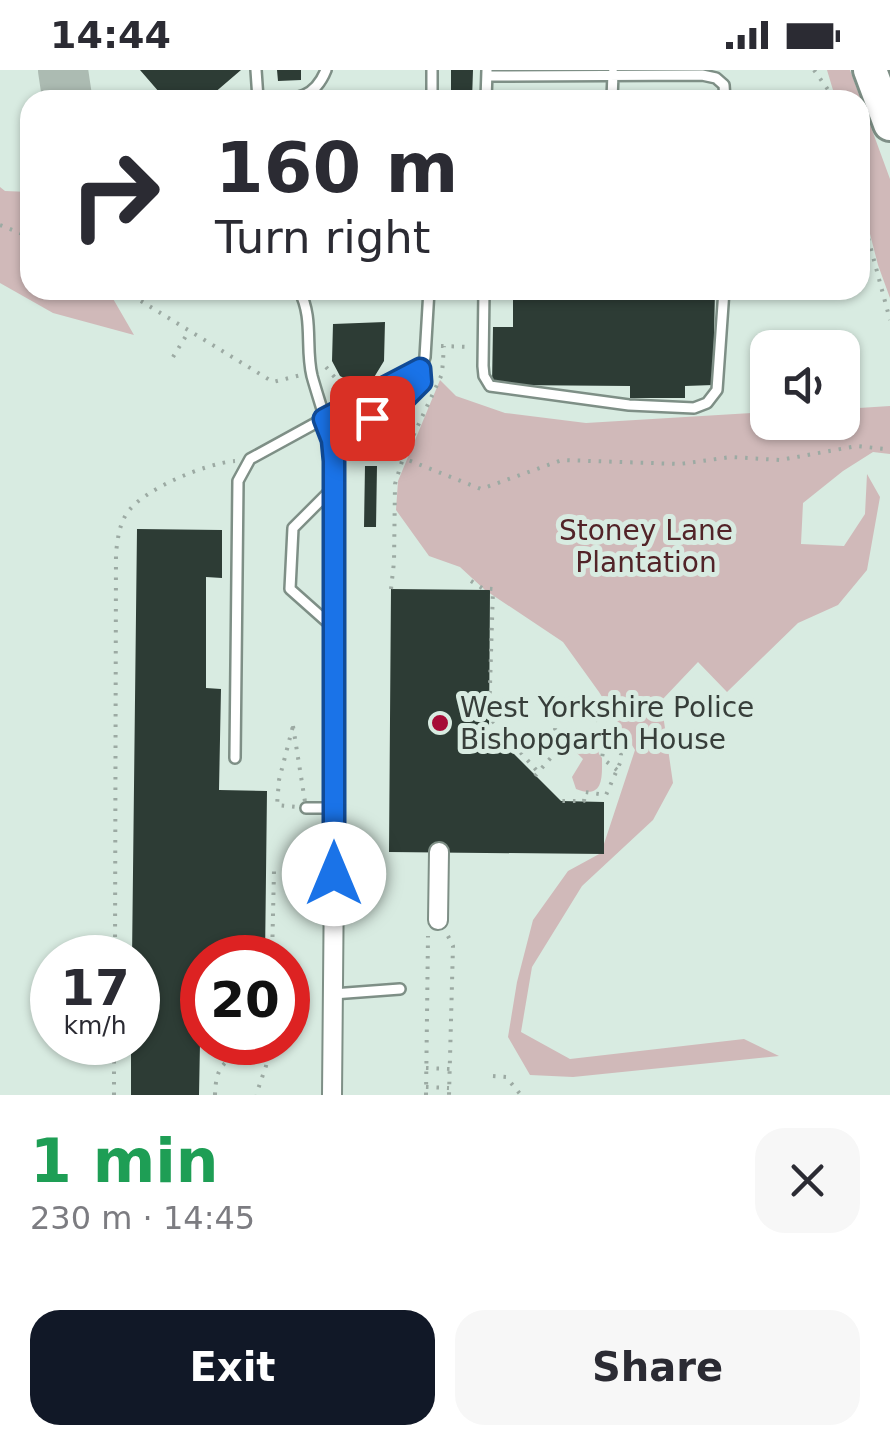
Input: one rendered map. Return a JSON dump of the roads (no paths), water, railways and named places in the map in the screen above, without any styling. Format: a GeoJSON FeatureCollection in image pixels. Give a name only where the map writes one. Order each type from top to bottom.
{"type":"FeatureCollection","features":[{"type":"Feature","properties":{"kind":"highway"},"geometry":{"type":"LineString","coordinates":[[870,70],[890,124]]}},
{"type":"Feature","properties":{"kind":"street"},"geometry":{"type":"LineString","coordinates":[[438,920],[439,852]]}},
{"type":"Feature","properties":{"kind":"street"},"geometry":{"type":"LineString","coordinates":[[332,1095],[334,874]]}},
{"type":"Feature","properties":{"kind":"lane"},"geometry":{"type":"LineString","coordinates":[[487,73],[694,72],[716,78],[724,90]]}},
{"type":"Feature","properties":{"kind":"lane"},"geometry":{"type":"LineString","coordinates":[[302,300],[309,324],[312,375],[332,440],[334,874]]}},
{"type":"Feature","properties":{"kind":"lane"},"geometry":{"type":"LineString","coordinates":[[234,758],[238,481],[250,459],[420,369],[424,363],[428,300]]}},
{"type":"Feature","properties":{"kind":"lane"},"geometry":{"type":"LineString","coordinates":[[484,300],[484,376],[494,388],[629,405],[694,408],[706,403],[717,390],[724,300]]}},
{"type":"Feature","properties":{"kind":"lane"},"geometry":{"type":"LineString","coordinates":[[324,419],[358,422],[372,418],[405,398],[421,382],[420,369]]}},
{"type":"Feature","properties":{"kind":"lane"},"geometry":{"type":"LineString","coordinates":[[334,487],[293,528],[290,589],[335,629]]}},
{"type":"Feature","properties":{"kind":"lane"},"geometry":{"type":"LineString","coordinates":[[306,808],[334,808]]}},
{"type":"Feature","properties":{"kind":"lane"},"geometry":{"type":"LineString","coordinates":[[333,994],[400,990]]}},
{"type":"Feature","properties":{"kind":"place","name":"West Yorkshire Police Bishopgarth House"},"geometry":{"type":"Point","coordinates":[440,723]}},
{"type":"Feature","properties":{"kind":"park label","name":"Stoney Lane Plantation"},"geometry":{"type":"Point","coordinates":[646,546]}}]}
